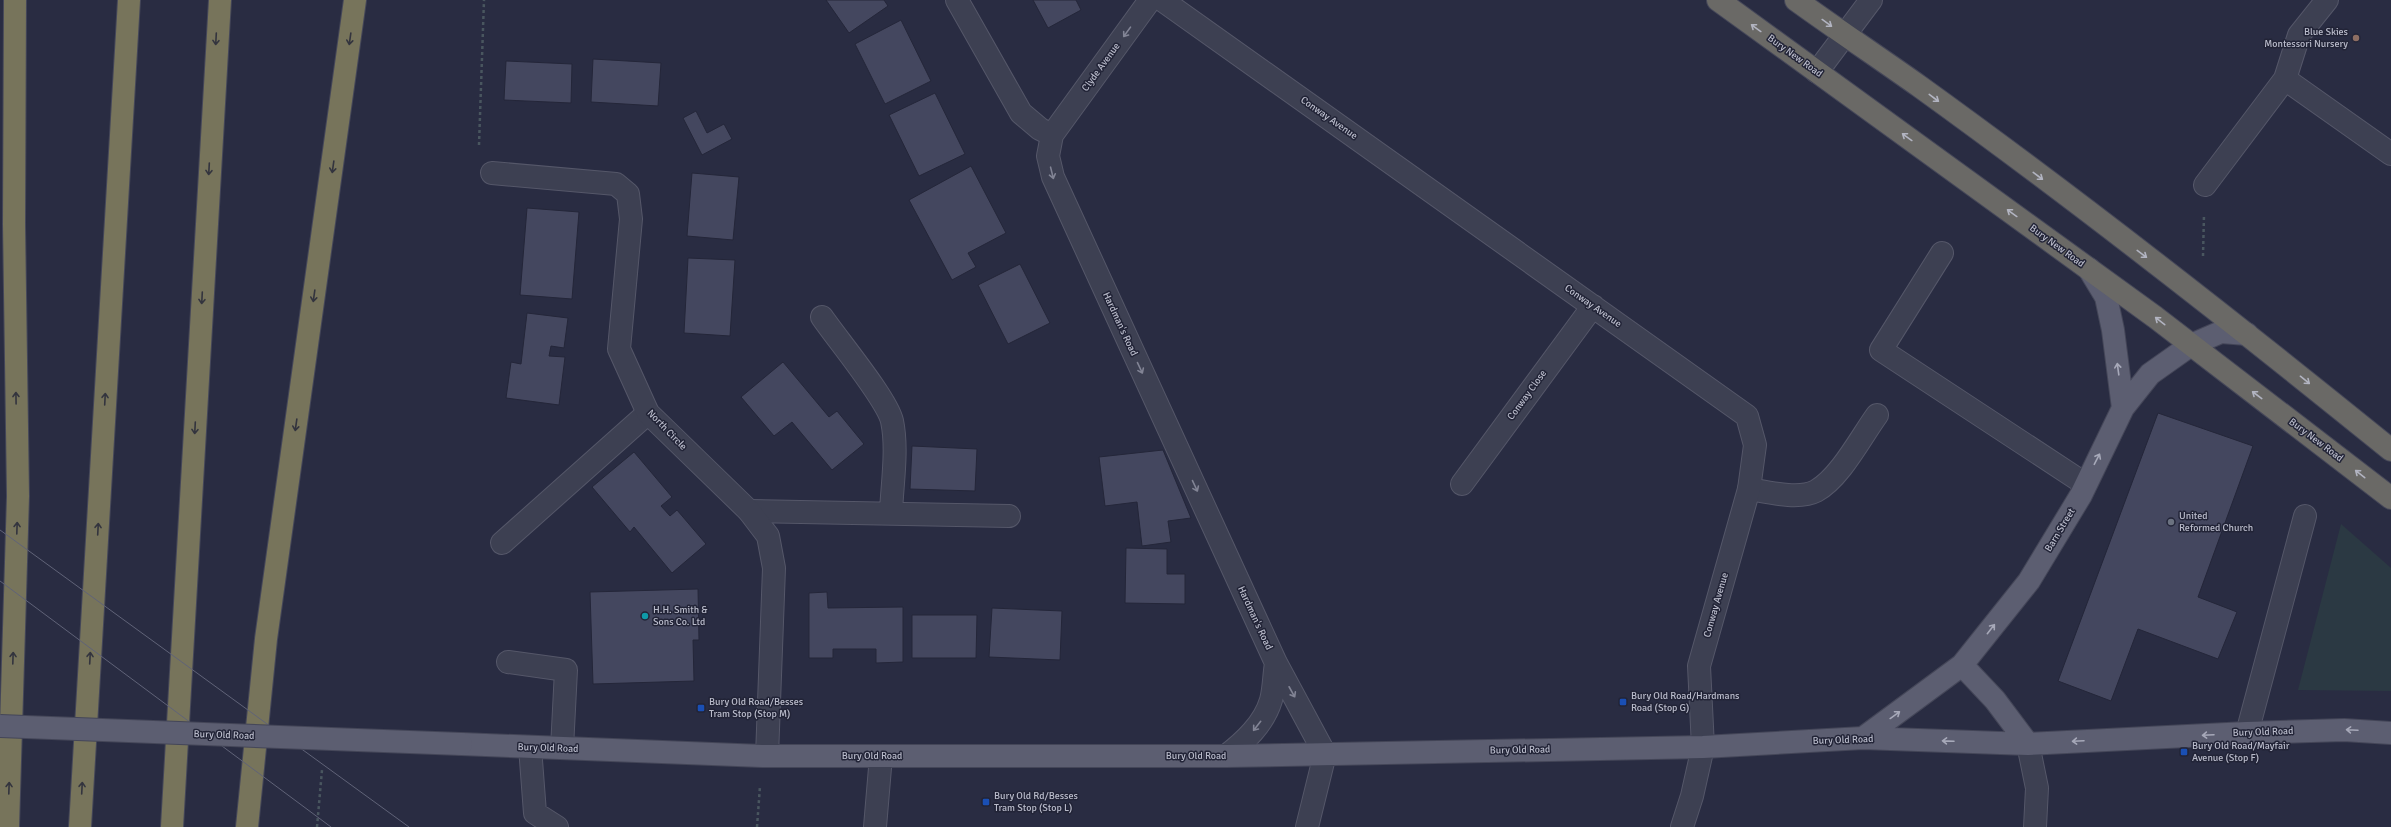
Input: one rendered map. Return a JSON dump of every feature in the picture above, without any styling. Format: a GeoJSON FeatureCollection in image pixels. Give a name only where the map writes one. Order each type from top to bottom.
{"type":"FeatureCollection","features":[{"type":"Feature","properties":{"kind":"highway"},"geometry":{"type":"LineString","coordinates":[[8,827],[18,496],[14,224],[15,0]]}},
{"type":"Feature","properties":{"kind":"highway"},"geometry":{"type":"LineString","coordinates":[[80,827],[129,0]]}},
{"type":"Feature","properties":{"kind":"highway"},"geometry":{"type":"LineString","coordinates":[[172,827],[220,0]]}},
{"type":"Feature","properties":{"kind":"highway"},"geometry":{"type":"LineString","coordinates":[[247,827],[266,639],[355,0]]}},
{"type":"Feature","properties":{"kind":"highway","name":"Bury New Road"},"geometry":{"type":"LineString","coordinates":[[1718,0],[2191,344],[2391,498]]}},
{"type":"Feature","properties":{"kind":"highway"},"geometry":{"type":"LineString","coordinates":[[1796,0],[1918,86],[2247,334],[2391,450]]}},
{"type":"Feature","properties":{"kind":"main road"},"geometry":{"type":"LineString","coordinates":[[2089,269],[2106,297],[2114,330],[2124,408]]}},
{"type":"Feature","properties":{"kind":"main road","name":"Barn Street"},"geometry":{"type":"LineString","coordinates":[[1863,738],[1962,665],[2029,581],[2081,495],[2085,484],[2124,408],[2150,374],[2191,344],[2221,332],[2247,334]]}},
{"type":"Feature","properties":{"kind":"main road"},"geometry":{"type":"LineString","coordinates":[[1962,665],[1995,700],[2028,744]]}},
{"type":"Feature","properties":{"kind":"main road","name":"Bury Old Road"},"geometry":{"type":"LineString","coordinates":[[0,726],[767,756],[1226,756],[1703,747],[1863,738],[2028,744],[2247,733],[2344,730],[2391,732]]}},
{"type":"Feature","properties":{"kind":"street"},"geometry":{"type":"LineString","coordinates":[[957,0],[1021,113],[1040,129],[1052,135]]}},
{"type":"Feature","properties":{"kind":"street","name":"Clyde Avenue"},"geometry":{"type":"LineString","coordinates":[[1052,135],[1150,0]]}},
{"type":"Feature","properties":{"kind":"street","name":"Conway Avenue"},"geometry":{"type":"LineString","coordinates":[[1162,0],[1747,416],[1755,445],[1749,489],[1699,666],[1703,747],[1692,796],[1682,827]]}},
{"type":"Feature","properties":{"kind":"street"},"geometry":{"type":"LineString","coordinates":[[1817,72],[1871,0]]}},
{"type":"Feature","properties":{"kind":"street"},"geometry":{"type":"LineString","coordinates":[[2205,185],[2285,79],[2299,36],[2327,0]]}},
{"type":"Feature","properties":{"kind":"street"},"geometry":{"type":"LineString","coordinates":[[2285,79],[2391,154]]}},
{"type":"Feature","properties":{"kind":"street","name":"Hardman's Road"},"geometry":{"type":"LineString","coordinates":[[1052,135],[1048,156],[1053,177],[1276,663],[1325,754]]}},
{"type":"Feature","properties":{"kind":"street","name":"North Circle"},"geometry":{"type":"LineString","coordinates":[[492,173],[616,184],[628,194],[631,219],[619,349],[648,412],[749,511],[768,536],[774,568],[767,756]]}},
{"type":"Feature","properties":{"kind":"street"},"geometry":{"type":"LineString","coordinates":[[1942,253],[1881,350],[2085,484]]}},
{"type":"Feature","properties":{"kind":"street","name":"Conway Close"},"geometry":{"type":"LineString","coordinates":[[1462,484],[1592,306]]}},
{"type":"Feature","properties":{"kind":"street"},"geometry":{"type":"LineString","coordinates":[[822,317],[884,404],[892,421],[893,463],[890,513]]}},
{"type":"Feature","properties":{"kind":"street"},"geometry":{"type":"LineString","coordinates":[[502,543],[648,412]]}},
{"type":"Feature","properties":{"kind":"street"},"geometry":{"type":"LineString","coordinates":[[1749,489],[1787,495],[1815,492],[1832,479],[1877,415]]}},
{"type":"Feature","properties":{"kind":"street"},"geometry":{"type":"LineString","coordinates":[[749,511],[1008,516]]}},
{"type":"Feature","properties":{"kind":"street"},"geometry":{"type":"LineString","coordinates":[[2247,733],[2305,516]]}},
{"type":"Feature","properties":{"kind":"street"},"geometry":{"type":"LineString","coordinates":[[508,662],[566,670],[562,748]]}},
{"type":"Feature","properties":{"kind":"street","name":"Hardman's Road"},"geometry":{"type":"LineString","coordinates":[[1226,756],[1246,740],[1261,721],[1270,701],[1276,663]]}},
{"type":"Feature","properties":{"kind":"street"},"geometry":{"type":"LineString","coordinates":[[2028,744],[2037,788],[2035,827]]}},
{"type":"Feature","properties":{"kind":"street"},"geometry":{"type":"LineString","coordinates":[[530,747],[535,813],[557,827]]}},
{"type":"Feature","properties":{"kind":"street"},"geometry":{"type":"LineString","coordinates":[[1307,827],[1325,754]]}},
{"type":"Feature","properties":{"kind":"street"},"geometry":{"type":"LineString","coordinates":[[875,827],[882,756]]}},
{"type":"Feature","properties":{"kind":"path"},"geometry":{"type":"LineString","coordinates":[[484,0],[479,146],[492,173]]}},
{"type":"Feature","properties":{"kind":"path"},"geometry":{"type":"LineString","coordinates":[[2203,256],[2205,185]]}},
{"type":"Feature","properties":{"kind":"path"},"geometry":{"type":"LineString","coordinates":[[317,827],[324,738]]}},
{"type":"Feature","properties":{"kind":"path"},"geometry":{"type":"LineString","coordinates":[[757,827],[758,812]]}},
{"type":"Feature","properties":{"kind":"shaded area"},"geometry":{"type":"Polygon","coordinates":[[[2341,524],[2391,568],[2391,691],[2298,690],[2341,524]]]}},
{"type":"Feature","properties":{"kind":"building"},"geometry":{"type":"Polygon","coordinates":[[[826,0],[884,0],[888,6],[849,33],[826,0]]]}},
{"type":"Feature","properties":{"kind":"building"},"geometry":{"type":"Polygon","coordinates":[[[1033,0],[1076,0],[1081,10],[1048,28],[1033,0]]]}},
{"type":"Feature","properties":{"kind":"building"},"geometry":{"type":"Polygon","coordinates":[[[901,20],[931,81],[885,104],[855,44],[901,20]]]}},
{"type":"Feature","properties":{"kind":"building"},"geometry":{"type":"Polygon","coordinates":[[[593,59],[661,63],[658,106],[591,102],[593,59]]]}},
{"type":"Feature","properties":{"kind":"building"},"geometry":{"type":"Polygon","coordinates":[[[506,61],[572,64],[571,103],[504,100],[506,61]]]}},
{"type":"Feature","properties":{"kind":"building"},"geometry":{"type":"Polygon","coordinates":[[[935,93],[965,154],[919,176],[889,115],[935,93]]]}},
{"type":"Feature","properties":{"kind":"building"},"geometry":{"type":"Polygon","coordinates":[[[696,111],[707,133],[724,124],[732,139],[702,155],[683,118],[696,111]]]}},
{"type":"Feature","properties":{"kind":"building"},"geometry":{"type":"Polygon","coordinates":[[[971,166],[1006,233],[968,253],[976,267],[952,280],[909,200],[971,166]]]}},
{"type":"Feature","properties":{"kind":"building"},"geometry":{"type":"Polygon","coordinates":[[[692,173],[739,177],[733,240],[687,236],[692,173]]]}},
{"type":"Feature","properties":{"kind":"building"},"geometry":{"type":"Polygon","coordinates":[[[527,208],[579,212],[572,299],[520,295],[527,208]]]}},
{"type":"Feature","properties":{"kind":"building"},"geometry":{"type":"Polygon","coordinates":[[[688,258],[735,260],[730,336],[684,333],[688,258]]]}},
{"type":"Feature","properties":{"kind":"building"},"geometry":{"type":"Polygon","coordinates":[[[1020,264],[1050,323],[1008,344],[978,285],[1020,264]]]}},
{"type":"Feature","properties":{"kind":"building"},"geometry":{"type":"Polygon","coordinates":[[[527,313],[568,318],[564,348],[551,346],[549,356],[565,357],[559,405],[506,398],[511,362],[521,364],[527,313]]]}},
{"type":"Feature","properties":{"kind":"building"},"geometry":{"type":"Polygon","coordinates":[[[783,362],[829,417],[837,411],[864,444],[832,470],[792,422],[774,436],[741,397],[783,362]]]}},
{"type":"Feature","properties":{"kind":"building","name":"United Reformed Church"},"geometry":{"type":"Polygon","coordinates":[[[2158,413],[2253,446],[2198,597],[2237,612],[2218,659],[2138,629],[2111,701],[2058,681],[2158,413]]]}},
{"type":"Feature","properties":{"kind":"building"},"geometry":{"type":"Polygon","coordinates":[[[912,446],[977,449],[975,491],[910,489],[912,446]]]}},
{"type":"Feature","properties":{"kind":"building"},"geometry":{"type":"Polygon","coordinates":[[[1163,450],[1191,518],[1168,521],[1171,542],[1142,546],[1137,502],[1105,506],[1099,457],[1163,450]]]}},
{"type":"Feature","properties":{"kind":"building"},"geometry":{"type":"Polygon","coordinates":[[[634,452],[672,497],[661,506],[670,516],[677,510],[706,544],[672,573],[634,527],[630,532],[592,487],[634,452]]]}},
{"type":"Feature","properties":{"kind":"building"},"geometry":{"type":"Polygon","coordinates":[[[1126,548],[1167,549],[1167,574],[1185,574],[1185,604],[1125,603],[1126,548]]]}},
{"type":"Feature","properties":{"kind":"building","name":"H.H. Smith & Sons Co. Ltd"},"geometry":{"type":"Polygon","coordinates":[[[698,589],[699,640],[693,640],[694,681],[593,684],[590,592],[698,589]]]}},
{"type":"Feature","properties":{"kind":"building"},"geometry":{"type":"Polygon","coordinates":[[[827,592],[828,608],[903,607],[903,662],[876,663],[876,649],[833,649],[833,658],[809,658],[809,593],[827,592]]]}},
{"type":"Feature","properties":{"kind":"building"},"geometry":{"type":"Polygon","coordinates":[[[992,608],[1062,611],[1060,660],[989,657],[992,608]]]}},
{"type":"Feature","properties":{"kind":"building"},"geometry":{"type":"Polygon","coordinates":[[[912,615],[977,615],[976,658],[912,658],[912,615]]]}},
{"type":"Feature","properties":{"kind":"tram line"},"geometry":{"type":"LineString","coordinates":[[0,530],[409,827]]}},
{"type":"Feature","properties":{"kind":"tram line"},"geometry":{"type":"LineString","coordinates":[[0,581],[331,827]]}},
{"type":"Feature","properties":{"kind":"place","name":"Blue Skies Montessori Nursery"},"geometry":{"type":"Point","coordinates":[2356,38]}},
{"type":"Feature","properties":{"kind":"place","name":"United Reformed Church"},"geometry":{"type":"Point","coordinates":[2171,522]}},
{"type":"Feature","properties":{"kind":"place","name":"H.H. Smith & Sons Co. Ltd"},"geometry":{"type":"Point","coordinates":[645,616]}},
{"type":"Feature","properties":{"kind":"place","name":"Bury Old Road/Hardmans Road (Stop G)"},"geometry":{"type":"Point","coordinates":[1623,702]}},
{"type":"Feature","properties":{"kind":"place","name":"Bury Old Road/Besses Tram Stop (Stop M)"},"geometry":{"type":"Point","coordinates":[701,708]}},
{"type":"Feature","properties":{"kind":"place","name":"Bury Old Road/Mayfair Avenue (Stop F)"},"geometry":{"type":"Point","coordinates":[2184,752]}},
{"type":"Feature","properties":{"kind":"place","name":"Bury Old Rd/Besses Tram Stop (Stop L)"},"geometry":{"type":"Point","coordinates":[986,802]}}]}
